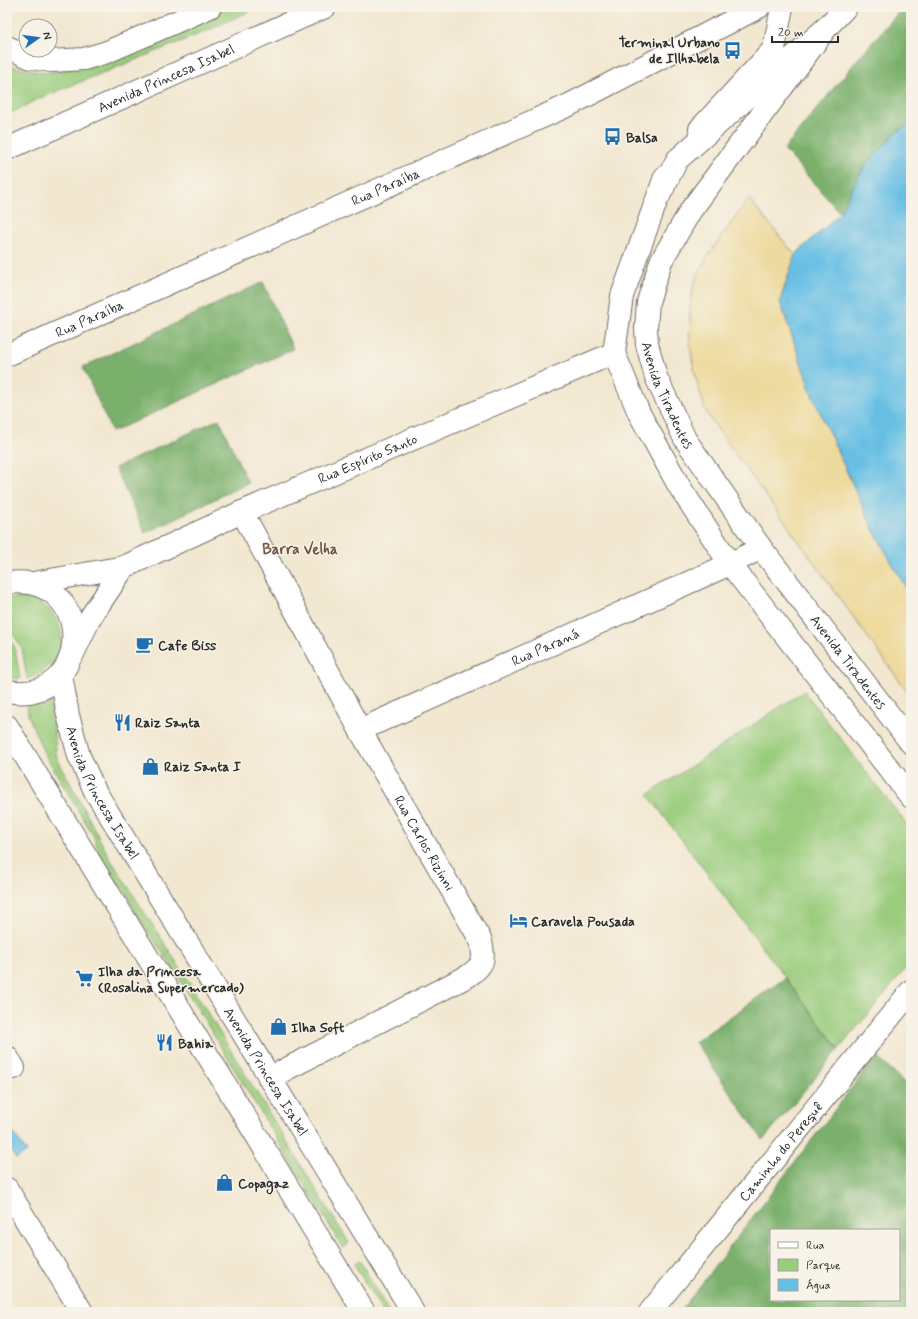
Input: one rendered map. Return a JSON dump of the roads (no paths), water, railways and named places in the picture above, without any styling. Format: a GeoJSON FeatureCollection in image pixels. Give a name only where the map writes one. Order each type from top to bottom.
{"type":"FeatureCollection","features":[{"type":"Feature","properties":{"kind":"street"},"geometry":{"type":"LineString","coordinates":[[7,47],[31,58],[44,60],[84,59],[107,52],[210,7]]}},
{"type":"Feature","properties":{"kind":"street","name":"Avenida Princesa Isabel"},"geometry":{"type":"LineString","coordinates":[[7,149],[325,7]]}},
{"type":"Feature","properties":{"kind":"street","name":"Rua Paraíba"},"geometry":{"type":"LineString","coordinates":[[7,355],[570,105],[759,7]]}},
{"type":"Feature","properties":{"kind":"street"},"geometry":{"type":"LineString","coordinates":[[782,7],[774,49],[682,146],[668,170],[622,296],[614,353],[639,413],[672,473],[730,564],[911,797]]}},
{"type":"Feature","properties":{"kind":"street"},"geometry":{"type":"LineString","coordinates":[[659,196],[677,160],[826,28],[846,7]]}},
{"type":"Feature","properties":{"kind":"street","name":"Avenida Tiradentes"},"geometry":{"type":"LineString","coordinates":[[826,28],[691,210],[661,261],[648,302],[646,328],[650,358],[665,400],[685,439],[761,548],[911,742]]}},
{"type":"Feature","properties":{"kind":"street","name":"Rua Espírito Santo"},"geometry":{"type":"LineString","coordinates":[[16,580],[124,567],[242,512],[614,353]]}},
{"type":"Feature","properties":{"kind":"street","name":"Rua Carlos Rizinni"},"geometry":{"type":"LineString","coordinates":[[242,512],[360,730],[481,941],[484,956],[480,968],[468,976],[269,1078]]}},
{"type":"Feature","properties":{"kind":"street","name":"Rua Paraná"},"geometry":{"type":"LineString","coordinates":[[360,730],[730,564],[761,548]]}},
{"type":"Feature","properties":{"kind":"street"},"geometry":{"type":"LineString","coordinates":[[7,691],[24,692],[38,690],[50,684],[61,675],[90,618],[124,567]]}},
{"type":"Feature","properties":{"kind":"street"},"geometry":{"type":"LineString","coordinates":[[16,580],[52,591],[64,603],[72,619],[75,637],[72,654]]}},
{"type":"Feature","properties":{"kind":"street","name":"Avenida Princesa Isabel"},"geometry":{"type":"LineString","coordinates":[[61,675],[68,715],[79,756],[95,791],[269,1078],[414,1312]]}},
{"type":"Feature","properties":{"kind":"street"},"geometry":{"type":"LineString","coordinates":[[7,726],[364,1312]]}},
{"type":"Feature","properties":{"kind":"street","name":"Caminho do Perequê"},"geometry":{"type":"LineString","coordinates":[[650,1312],[911,991]]}},
{"type":"Feature","properties":{"kind":"street"},"geometry":{"type":"LineString","coordinates":[[7,1189],[82,1312]]}},
{"type":"Feature","properties":{"kind":"water"},"geometry":{"type":"Polygon","coordinates":[[[911,124],[911,597],[873,529],[812,395],[780,301],[795,255],[840,213],[864,167],[898,131],[911,124]]]}},
{"type":"Feature","properties":{"kind":"water"},"geometry":{"type":"Polygon","coordinates":[[[12,1131],[27,1152],[16,1159],[7,1146],[7,1135],[12,1131]]]}},
{"type":"Feature","properties":{"kind":"place","name":"Terminal Urbano de Illhabela"},"geometry":{"type":"Point","coordinates":[733,50]}},
{"type":"Feature","properties":{"kind":"place","name":"Balsa"},"geometry":{"type":"Point","coordinates":[613,137]}},
{"type":"Feature","properties":{"kind":"place","name":"Cafe Biss"},"geometry":{"type":"Point","coordinates":[145,645]}},
{"type":"Feature","properties":{"kind":"place","name":"Raiz Santa"},"geometry":{"type":"Point","coordinates":[122,722]}},
{"type":"Feature","properties":{"kind":"place","name":"Raiz Santa I"},"geometry":{"type":"Point","coordinates":[151,766]}},
{"type":"Feature","properties":{"kind":"place","name":"Caravela Pousada"},"geometry":{"type":"Point","coordinates":[518,921]}},
{"type":"Feature","properties":{"kind":"place","name":"Ilha da Princesa (Rosalina Supermercado)"},"geometry":{"type":"Point","coordinates":[85,979]}},
{"type":"Feature","properties":{"kind":"place","name":"Ilha Soft"},"geometry":{"type":"Point","coordinates":[278,1027]}},
{"type":"Feature","properties":{"kind":"place","name":"Bahia"},"geometry":{"type":"Point","coordinates":[165,1043]}},
{"type":"Feature","properties":{"kind":"place","name":"Copagaz"},"geometry":{"type":"Point","coordinates":[225,1183]}},
{"type":"Feature","properties":{"kind":"district","name":"Barra Velha"},"geometry":{"type":"Point","coordinates":[300,549]}}]}
